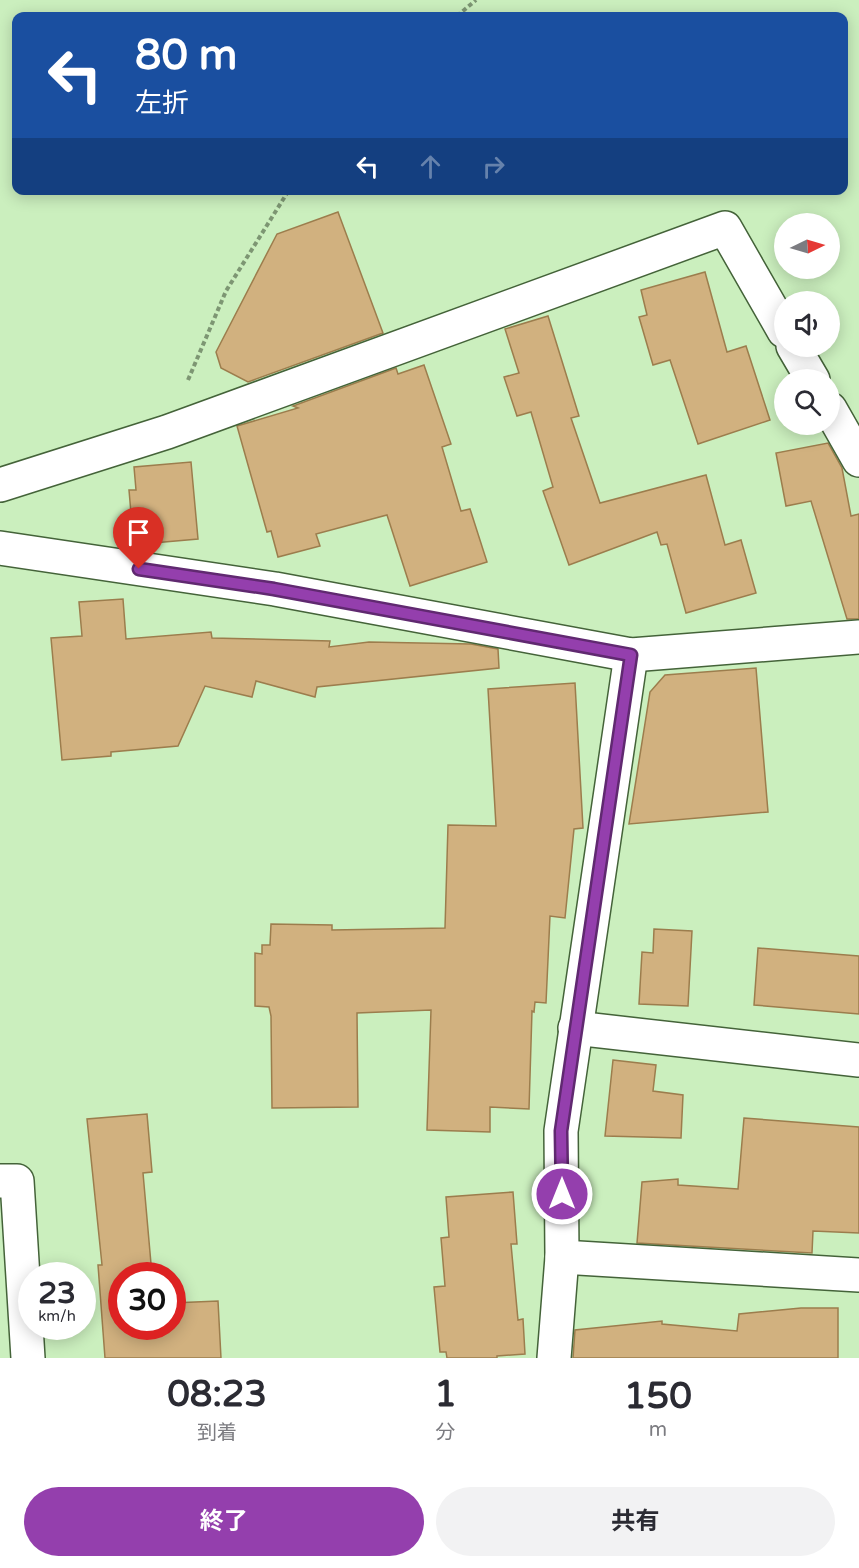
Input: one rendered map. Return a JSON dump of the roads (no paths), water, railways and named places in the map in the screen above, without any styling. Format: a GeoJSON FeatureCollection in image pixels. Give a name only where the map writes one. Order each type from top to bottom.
{"type":"FeatureCollection","features":[{"type":"Feature","properties":{"kind":"street"},"geometry":{"type":"LineString","coordinates":[[0,485],[167,432],[725,228],[774,314]]}},
{"type":"Feature","properties":{"kind":"street"},"geometry":{"type":"LineString","coordinates":[[840,427],[859,460]]}},
{"type":"Feature","properties":{"kind":"street"},"geometry":{"type":"LineString","coordinates":[[0,548],[274,589],[631,655],[859,637]]}},
{"type":"Feature","properties":{"kind":"street"},"geometry":{"type":"LineString","coordinates":[[554,1358],[562,1257],[561,1131],[631,655]]}},
{"type":"Feature","properties":{"kind":"street"},"geometry":{"type":"LineString","coordinates":[[575,1028],[859,1060]]}},
{"type":"Feature","properties":{"kind":"street"},"geometry":{"type":"LineString","coordinates":[[0,1181],[17,1181],[28,1358]]}},
{"type":"Feature","properties":{"kind":"street"},"geometry":{"type":"LineString","coordinates":[[562,1257],[859,1275]]}}]}
